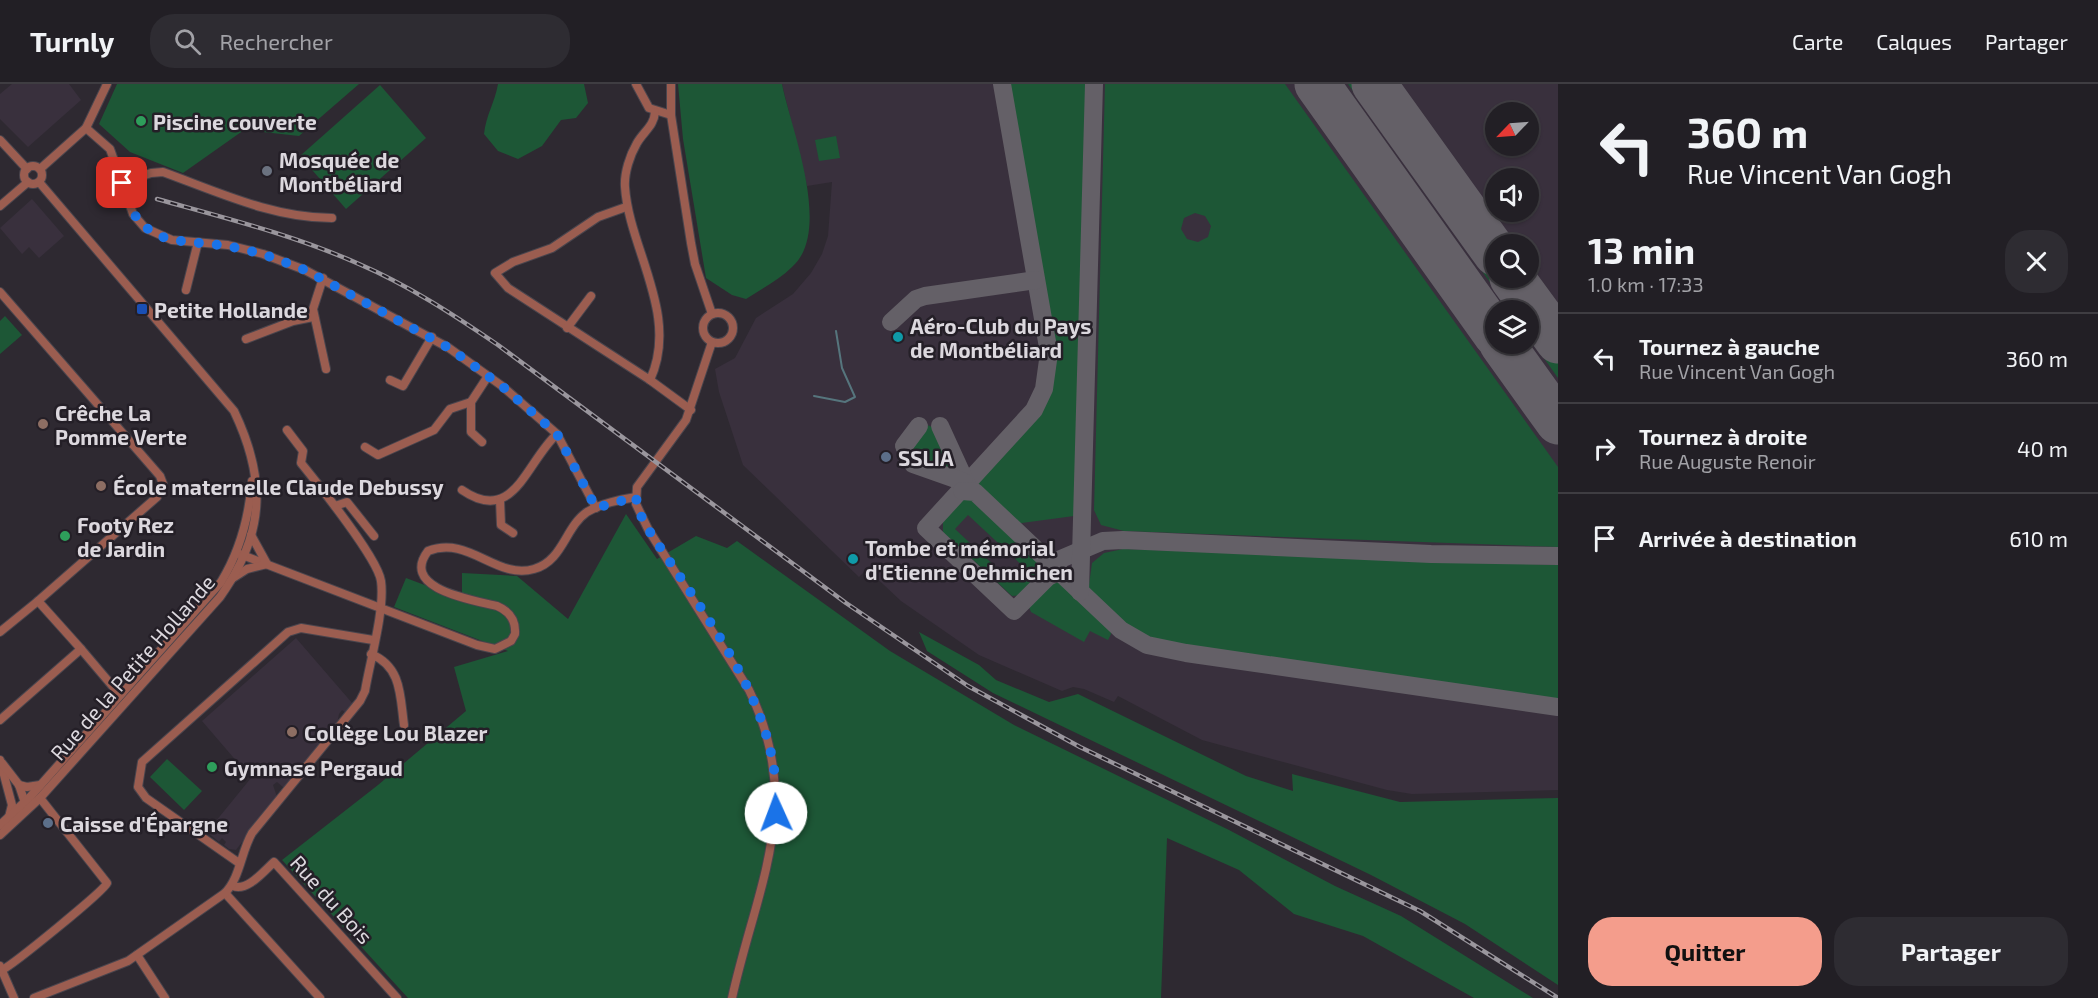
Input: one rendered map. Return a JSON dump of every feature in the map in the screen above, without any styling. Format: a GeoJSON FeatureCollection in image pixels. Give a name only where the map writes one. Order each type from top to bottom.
{"type":"FeatureCollection","features":[{"type":"Feature","properties":{"kind":"street"},"geometry":{"type":"LineString","coordinates":[[40,170],[86,128],[107,84]]}},
{"type":"Feature","properties":{"kind":"street"},"geometry":{"type":"LineString","coordinates":[[636,84],[645,103],[655,112],[671,115]]}},
{"type":"Feature","properties":{"kind":"street"},"geometry":{"type":"LineString","coordinates":[[671,84],[671,115],[694,264],[712,314]]}},
{"type":"Feature","properties":{"kind":"street"},"geometry":{"type":"LineString","coordinates":[[650,380],[656,367],[658,329],[646,262],[626,207],[624,183],[637,143],[654,121],[655,112]]}},
{"type":"Feature","properties":{"kind":"street"},"geometry":{"type":"LineString","coordinates":[[86,128],[110,149],[133,214],[145,228],[172,240],[228,246],[263,254],[323,278],[432,338],[488,376],[557,434],[596,508]]}},
{"type":"Feature","properties":{"kind":"street"},"geometry":{"type":"LineString","coordinates":[[0,140],[27,169]]}},
{"type":"Feature","properties":{"kind":"street"},"geometry":{"type":"LineString","coordinates":[[27,169],[32,167],[40,170]]}},
{"type":"Feature","properties":{"kind":"street"},"geometry":{"type":"LineString","coordinates":[[27,169],[25,177],[32,184],[39,182],[42,177],[40,170]]}},
{"type":"Feature","properties":{"kind":"street"},"geometry":{"type":"LineString","coordinates":[[122,183],[151,173],[163,172],[268,210],[298,216],[332,218]]}},
{"type":"Feature","properties":{"kind":"street"},"geometry":{"type":"LineString","coordinates":[[0,206],[28,182]]}},
{"type":"Feature","properties":{"kind":"street","name":"Rue de la Petite Hollande"},"geometry":{"type":"LineString","coordinates":[[0,835],[28,806],[40,785],[221,582],[251,535],[258,501],[253,466],[243,430],[221,393],[39,182]]}},
{"type":"Feature","properties":{"kind":"street"},"geometry":{"type":"LineString","coordinates":[[626,207],[598,217],[552,248],[513,262],[495,273],[508,288],[650,380],[691,410]]}},
{"type":"Feature","properties":{"kind":"street"},"geometry":{"type":"LineString","coordinates":[[186,290],[198,242]]}},
{"type":"Feature","properties":{"kind":"street"},"geometry":{"type":"LineString","coordinates":[[323,278],[313,303],[313,317],[326,369]]}},
{"type":"Feature","properties":{"kind":"street"},"geometry":{"type":"LineString","coordinates":[[0,291],[160,476],[163,484],[157,497],[0,632]]}},
{"type":"Feature","properties":{"kind":"street"},"geometry":{"type":"LineString","coordinates":[[567,328],[591,296]]}},
{"type":"Feature","properties":{"kind":"street"},"geometry":{"type":"LineString","coordinates":[[712,314],[726,315],[733,327],[728,339],[721,343],[712,342],[703,331],[705,321],[712,314]]}},
{"type":"Feature","properties":{"kind":"street"},"geometry":{"type":"LineString","coordinates":[[246,339],[293,321],[313,317]]}},
{"type":"Feature","properties":{"kind":"street"},"geometry":{"type":"LineString","coordinates":[[390,380],[403,386],[432,338]]}},
{"type":"Feature","properties":{"kind":"street"},"geometry":{"type":"LineString","coordinates":[[712,342],[691,410],[681,428],[638,486],[636,497],[638,510],[648,529],[749,690],[763,723],[772,759],[777,806],[773,841],[732,998]]}},
{"type":"Feature","properties":{"kind":"street"},"geometry":{"type":"LineString","coordinates":[[482,442],[471,432],[471,402],[488,376]]}},
{"type":"Feature","properties":{"kind":"street"},"geometry":{"type":"LineString","coordinates":[[365,447],[378,455],[434,430],[456,405],[471,402]]}},
{"type":"Feature","properties":{"kind":"street"},"geometry":{"type":"LineString","coordinates":[[34,998],[137,955],[233,886],[239,862],[252,833],[360,701],[364,691],[380,608],[380,575],[334,506],[301,463],[303,452],[287,430]]}},
{"type":"Feature","properties":{"kind":"street"},"geometry":{"type":"LineString","coordinates":[[462,490],[485,502],[500,500],[513,491],[557,434]]}},
{"type":"Feature","properties":{"kind":"street","name":"Rue de la Petite Hollande"},"geometry":{"type":"LineString","coordinates":[[0,825],[40,798],[220,597],[232,578],[240,554],[251,501],[253,466]]}},
{"type":"Feature","properties":{"kind":"street"},"geometry":{"type":"LineString","coordinates":[[240,554],[411,621],[477,645],[495,649],[503,646],[515,634],[515,626],[505,610],[432,587],[422,572],[423,557],[428,551],[447,545],[504,567],[533,569],[551,559],[580,519],[596,508],[636,497]]}},
{"type":"Feature","properties":{"kind":"street"},"geometry":{"type":"LineString","coordinates":[[500,500],[501,525],[513,533]]}},
{"type":"Feature","properties":{"kind":"street"},"geometry":{"type":"LineString","coordinates":[[334,506],[347,502],[374,536]]}},
{"type":"Feature","properties":{"kind":"street"},"geometry":{"type":"LineString","coordinates":[[251,535],[267,564]]}},
{"type":"Feature","properties":{"kind":"street"},"geometry":{"type":"LineString","coordinates":[[232,578],[247,569],[267,564]]}},
{"type":"Feature","properties":{"kind":"street"},"geometry":{"type":"LineString","coordinates":[[41,598],[81,650],[120,695]]}},
{"type":"Feature","properties":{"kind":"street"},"geometry":{"type":"LineString","coordinates":[[239,862],[140,792],[140,778],[145,756],[282,636],[301,628],[373,640]]}},
{"type":"Feature","properties":{"kind":"street"},"geometry":{"type":"LineString","coordinates":[[0,720],[81,650]]}},
{"type":"Feature","properties":{"kind":"street"},"geometry":{"type":"LineString","coordinates":[[371,654],[384,659],[396,676],[404,725]]}},
{"type":"Feature","properties":{"kind":"street"},"geometry":{"type":"LineString","coordinates":[[0,760],[19,785],[28,806]]}},
{"type":"Feature","properties":{"kind":"street"},"geometry":{"type":"LineString","coordinates":[[0,760],[12,805],[8,819]]}},
{"type":"Feature","properties":{"kind":"street"},"geometry":{"type":"LineString","coordinates":[[19,785],[27,787],[40,785]]}},
{"type":"Feature","properties":{"kind":"street"},"geometry":{"type":"LineString","coordinates":[[10,795],[28,806]]}},
{"type":"Feature","properties":{"kind":"street"},"geometry":{"type":"LineString","coordinates":[[14,998],[1,968],[106,888],[107,880],[40,798]]}},
{"type":"Feature","properties":{"kind":"street","name":"Rue du Bois"},"geometry":{"type":"LineString","coordinates":[[233,886],[238,888],[246,886],[274,862],[397,998]]}},
{"type":"Feature","properties":{"kind":"street"},"geometry":{"type":"LineString","coordinates":[[225,893],[320,998]]}},
{"type":"Feature","properties":{"kind":"street"},"geometry":{"type":"LineString","coordinates":[[137,955],[165,998]]}},
{"type":"Feature","properties":{"kind":"shaded area"},"geometry":{"type":"Polygon","coordinates":[[[12,84],[69,84],[81,100],[28,147],[0,119],[0,94],[12,84]]]}},
{"type":"Feature","properties":{"kind":"shaded area"},"geometry":{"type":"Polygon","coordinates":[[[782,84],[1558,84],[1558,790],[1412,794],[1387,790],[1202,740],[1118,696],[1114,702],[1084,689],[1073,687],[1062,691],[979,655],[901,601],[867,569],[859,577],[743,465],[719,392],[715,369],[735,358],[756,318],[793,294],[811,273],[822,254],[828,236],[832,182],[807,186],[782,84]]]}},
{"type":"Feature","properties":{"kind":"shaded area"},"geometry":{"type":"Polygon","coordinates":[[[32,199],[64,236],[39,258],[29,247],[22,254],[0,228],[32,199]]]}},
{"type":"Feature","properties":{"kind":"shaded area"},"geometry":{"type":"Polygon","coordinates":[[[296,638],[353,704],[346,713],[342,710],[337,724],[284,788],[277,782],[273,785],[277,797],[236,850],[229,849],[224,845],[226,842],[222,838],[219,842],[207,832],[251,778],[202,721],[296,638]]]}},
{"type":"Feature","properties":{"kind":"green space"},"geometry":{"type":"Polygon","coordinates":[[[117,84],[359,84],[299,136],[244,130],[183,173],[130,152],[99,124],[117,84]]]}},
{"type":"Feature","properties":{"kind":"green space"},"geometry":{"type":"Polygon","coordinates":[[[498,84],[584,84],[588,103],[576,118],[561,120],[542,146],[518,159],[498,151],[484,134],[498,84]]]}},
{"type":"Feature","properties":{"kind":"green space"},"geometry":{"type":"Polygon","coordinates":[[[678,84],[782,84],[806,179],[809,230],[804,251],[792,267],[746,299],[732,295],[706,278],[683,139],[678,84]]]}},
{"type":"Feature","properties":{"kind":"green space"},"geometry":{"type":"Polygon","coordinates":[[[1007,84],[1086,84],[1079,476],[1074,516],[1015,524],[983,494],[978,482],[1041,410],[1052,383],[1054,356],[1007,84]]]}},
{"type":"Feature","properties":{"kind":"green space"},"geometry":{"type":"Polygon","coordinates":[[[1105,84],[1285,84],[1558,467],[1558,547],[1124,531],[1101,525],[1094,510],[1105,84]],[[1195,213],[1184,218],[1181,229],[1187,239],[1198,242],[1208,237],[1211,226],[1205,216],[1195,213]]]}},
{"type":"Feature","properties":{"kind":"green space"},"geometry":{"type":"Polygon","coordinates":[[[1348,84],[1361,84],[1485,257],[1485,275],[1348,84]]]}},
{"type":"Feature","properties":{"kind":"green space"},"geometry":{"type":"Polygon","coordinates":[[[380,85],[426,138],[346,209],[300,156],[380,85]]]}},
{"type":"Feature","properties":{"kind":"green space"},"geometry":{"type":"Polygon","coordinates":[[[836,136],[840,158],[819,161],[815,140],[836,136]]]}},
{"type":"Feature","properties":{"kind":"green space"},"geometry":{"type":"Polygon","coordinates":[[[1494,288],[1507,288],[1516,300],[1503,300],[1494,288]]]}},
{"type":"Feature","properties":{"kind":"green space"},"geometry":{"type":"Polygon","coordinates":[[[5,316],[22,335],[0,354],[0,321],[5,316]]]}},
{"type":"Feature","properties":{"kind":"green space"},"geometry":{"type":"Polygon","coordinates":[[[1539,333],[1558,359],[1558,378],[1539,351],[1539,333]]]}},
{"type":"Feature","properties":{"kind":"green space"},"geometry":{"type":"Polygon","coordinates":[[[927,425],[935,428],[955,476],[914,462],[905,454],[907,446],[919,429],[927,425]]]}},
{"type":"Feature","properties":{"kind":"green space"},"geometry":{"type":"Polygon","coordinates":[[[962,497],[972,497],[1043,564],[1044,574],[1024,595],[1012,596],[943,532],[943,518],[962,497]],[[968,515],[955,529],[1013,583],[1026,569],[968,515]]]}},
{"type":"Feature","properties":{"kind":"green space"},"geometry":{"type":"Polygon","coordinates":[[[626,514],[657,559],[696,536],[727,548],[737,541],[890,651],[1014,725],[1229,830],[1335,886],[1401,916],[1533,998],[1474,998],[1363,936],[1294,914],[1239,870],[1167,838],[1161,998],[408,998],[282,860],[378,785],[466,711],[454,667],[508,651],[394,607],[406,578],[462,599],[462,573],[517,576],[568,619],[626,514]]]}},
{"type":"Feature","properties":{"kind":"green space"},"geometry":{"type":"Polygon","coordinates":[[[1123,549],[1558,565],[1558,701],[1154,641],[1120,623],[1088,592],[1092,563],[1104,553],[1123,549]]]}},
{"type":"Feature","properties":{"kind":"green space"},"geometry":{"type":"Polygon","coordinates":[[[1058,579],[1110,626],[1111,634],[1108,640],[1090,631],[1084,642],[1031,612],[1029,607],[1037,594],[1049,583],[1058,579]]]}},
{"type":"Feature","properties":{"kind":"green space"},"geometry":{"type":"Polygon","coordinates":[[[919,632],[979,665],[996,680],[1049,702],[1078,694],[1246,776],[1293,791],[1292,774],[1400,802],[1558,798],[1558,985],[1465,924],[1371,875],[993,693],[927,651],[919,632]]]}},
{"type":"Feature","properties":{"kind":"green space"},"geometry":{"type":"Polygon","coordinates":[[[167,759],[202,791],[184,810],[150,777],[167,759]]]}},
{"type":"Feature","properties":{"kind":"waterway"},"geometry":{"type":"LineString","coordinates":[[814,396],[845,402],[855,397],[842,368],[836,331]]}},
{"type":"Feature","properties":{"kind":"taxiway"},"geometry":{"type":"LineString","coordinates":[[1002,84],[1049,353],[1044,389],[1034,410],[926,528],[1014,611],[1048,577],[1056,573],[1061,574]]}},
{"type":"Feature","properties":{"kind":"taxiway"},"geometry":{"type":"LineString","coordinates":[[1080,592],[1094,84]]}},
{"type":"Feature","properties":{"kind":"taxiway"},"geometry":{"type":"LineString","coordinates":[[891,322],[916,299],[925,296],[1036,280]]}},
{"type":"Feature","properties":{"kind":"taxiway"},"geometry":{"type":"LineString","coordinates":[[904,446],[919,426]]}},
{"type":"Feature","properties":{"kind":"taxiway"},"geometry":{"type":"LineString","coordinates":[[940,426],[967,485]]}},
{"type":"Feature","properties":{"kind":"taxiway"},"geometry":{"type":"LineString","coordinates":[[913,464],[964,482]]}},
{"type":"Feature","properties":{"kind":"taxiway"},"geometry":{"type":"LineString","coordinates":[[962,491],[975,492],[1121,630],[1147,645],[1186,653],[1558,707]]}},
{"type":"Feature","properties":{"kind":"taxiway"},"geometry":{"type":"LineString","coordinates":[[1050,573],[1049,564],[1103,541],[1123,540],[1431,554],[1558,556]]}},
{"type":"Feature","properties":{"kind":"runway"},"geometry":{"type":"LineString","coordinates":[[1317,84],[1485,320]]}},
{"type":"Feature","properties":{"kind":"runway"},"geometry":{"type":"LineString","coordinates":[[1374,84],[1485,239]]}},
{"type":"Feature","properties":{"kind":"runway"},"geometry":{"type":"LineString","coordinates":[[1519,288],[1558,341]]}},
{"type":"Feature","properties":{"kind":"runway"},"geometry":{"type":"LineString","coordinates":[[1509,354],[1558,422]]}},
{"type":"Feature","properties":{"kind":"railway"},"geometry":{"type":"LineString","coordinates":[[157,199],[310,244],[377,272],[413,291],[498,345],[846,603],[968,686],[1080,747],[1420,911],[1558,998]]}},
{"type":"Feature","properties":{"kind":"place","name":"Piscine couverte"},"geometry":{"type":"Point","coordinates":[141,121]}},
{"type":"Feature","properties":{"kind":"place","name":"Mosquée de Montbéliard"},"geometry":{"type":"Point","coordinates":[267,171]}},
{"type":"Feature","properties":{"kind":"place","name":"Petite Hollande"},"geometry":{"type":"Point","coordinates":[142,309]}},
{"type":"Feature","properties":{"kind":"place","name":"Aéro-Club du Pays de Montbéliard"},"geometry":{"type":"Point","coordinates":[898,337]}},
{"type":"Feature","properties":{"kind":"place","name":"Crêche La Pomme Verte"},"geometry":{"type":"Point","coordinates":[43,424]}},
{"type":"Feature","properties":{"kind":"place","name":"SSLIA"},"geometry":{"type":"Point","coordinates":[886,457]}},
{"type":"Feature","properties":{"kind":"place","name":"École maternelle Claude Debussy"},"geometry":{"type":"Point","coordinates":[101,486]}},
{"type":"Feature","properties":{"kind":"place","name":"Footy Rez de Jardin"},"geometry":{"type":"Point","coordinates":[65,536]}},
{"type":"Feature","properties":{"kind":"place","name":"Tombe et mémorial d'Etienne Oehmichen"},"geometry":{"type":"Point","coordinates":[853,559]}},
{"type":"Feature","properties":{"kind":"place","name":"Collège Lou Blazer"},"geometry":{"type":"Point","coordinates":[292,732]}},
{"type":"Feature","properties":{"kind":"place","name":"Gymnase Pergaud"},"geometry":{"type":"Point","coordinates":[212,767]}},
{"type":"Feature","properties":{"kind":"place","name":"Caisse d'Épargne"},"geometry":{"type":"Point","coordinates":[48,823]}},
{"type":"Feature","properties":{"kind":"route"},"geometry":{"type":"LineString","coordinates":[[122,183],[138,222],[157,235],[172,240],[228,246],[263,254],[305,270],[415,327],[449,348],[502,386],[557,434],[596,508],[603,504],[636,497],[640,516],[742,677],[756,703],[772,759],[776,813]]}}]}
